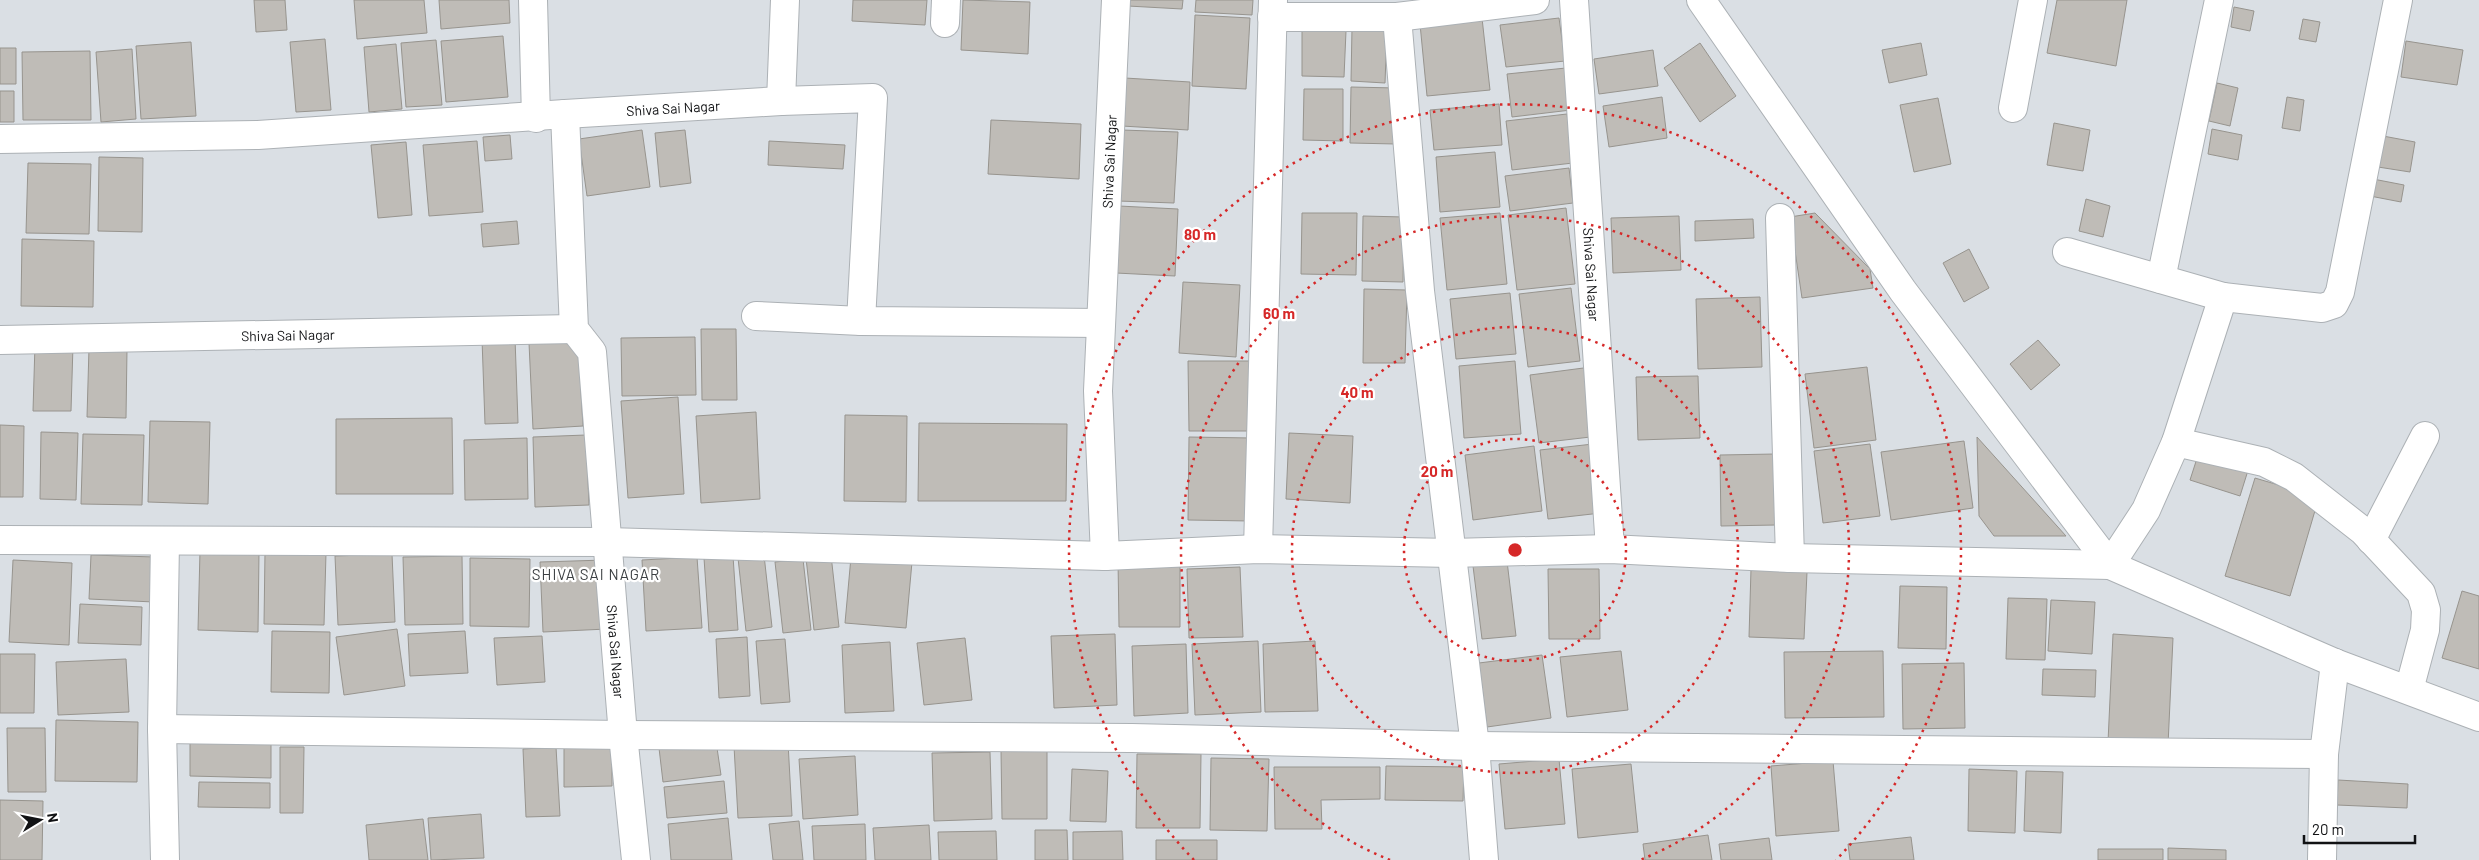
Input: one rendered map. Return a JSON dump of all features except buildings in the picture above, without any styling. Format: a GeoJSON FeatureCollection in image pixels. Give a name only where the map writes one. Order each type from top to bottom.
{"type":"FeatureCollection","features":[{"type":"Feature","properties":{"kind":"street"},"geometry":{"type":"LineString","coordinates":[[533,0],[536,118]]}},
{"type":"Feature","properties":{"kind":"street"},"geometry":{"type":"LineString","coordinates":[[781,101],[785,0]]}},
{"type":"Feature","properties":{"kind":"street","name":"Shiva Sai Nagar"},"geometry":{"type":"LineString","coordinates":[[1105,556],[1098,391],[1116,0]]}},
{"type":"Feature","properties":{"kind":"street"},"geometry":{"type":"LineString","coordinates":[[1258,549],[1273,9],[1397,17],[1535,0]]}},
{"type":"Feature","properties":{"kind":"street","name":"Shiva Sai Nagar"},"geometry":{"type":"LineString","coordinates":[[1574,0],[1610,549]]}},
{"type":"Feature","properties":{"kind":"street"},"geometry":{"type":"LineString","coordinates":[[1701,0],[1903,291],[2110,565]]}},
{"type":"Feature","properties":{"kind":"street"},"geometry":{"type":"LineString","coordinates":[[2013,108],[2033,0]]}},
{"type":"Feature","properties":{"kind":"street"},"geometry":{"type":"LineString","coordinates":[[2161,279],[2219,0]]}},
{"type":"Feature","properties":{"kind":"street"},"geometry":{"type":"LineString","coordinates":[[2067,252],[2223,297],[2322,308],[2334,304],[2340,292],[2398,0]]}},
{"type":"Feature","properties":{"kind":"street"},"geometry":{"type":"LineString","coordinates":[[1397,17],[1420,291],[1475,746],[1484,860]]}},
{"type":"Feature","properties":{"kind":"street","name":"Shiva Sai Nagar"},"geometry":{"type":"LineString","coordinates":[[0,139],[258,135],[781,101],[873,98],[861,321]]}},
{"type":"Feature","properties":{"kind":"street"},"geometry":{"type":"LineString","coordinates":[[565,114],[574,329]]}},
{"type":"Feature","properties":{"kind":"street"},"geometry":{"type":"LineString","coordinates":[[1780,218],[1790,558]]}},
{"type":"Feature","properties":{"kind":"street"},"geometry":{"type":"LineString","coordinates":[[2110,565],[2146,510],[2176,442],[2223,297]]}},
{"type":"Feature","properties":{"kind":"street"},"geometry":{"type":"LineString","coordinates":[[756,316],[861,321],[1101,323]]}},
{"type":"Feature","properties":{"kind":"street","name":"Shiva Sai Nagar"},"geometry":{"type":"LineString","coordinates":[[0,340],[574,329],[592,352],[623,735],[636,860]]}},
{"type":"Feature","properties":{"kind":"street"},"geometry":{"type":"LineString","coordinates":[[2371,540],[2425,436]]}},
{"type":"Feature","properties":{"kind":"street"},"geometry":{"type":"LineString","coordinates":[[2176,442],[2264,462],[2294,477],[2363,531],[2422,593],[2426,610],[2425,630],[2409,690]]}},
{"type":"Feature","properties":{"kind":"street"},"geometry":{"type":"LineString","coordinates":[[0,540],[607,542],[1105,556],[1258,549],[1451,553],[1610,549],[1790,558],[2110,565],[2335,662],[2479,717]]}},
{"type":"Feature","properties":{"kind":"street"},"geometry":{"type":"LineString","coordinates":[[164,541],[162,729],[166,860]]}},
{"type":"Feature","properties":{"kind":"street"},"geometry":{"type":"LineString","coordinates":[[2322,860],[2324,754],[2335,662]]}},
{"type":"Feature","properties":{"kind":"street"},"geometry":{"type":"LineString","coordinates":[[162,729],[623,735],[1132,738],[1475,746],[2324,754]]}},
{"type":"Feature","properties":{"kind":"district","name":"SHIVA SAI NAGAR"},"geometry":{"type":"Point","coordinates":[596,574]}}]}
